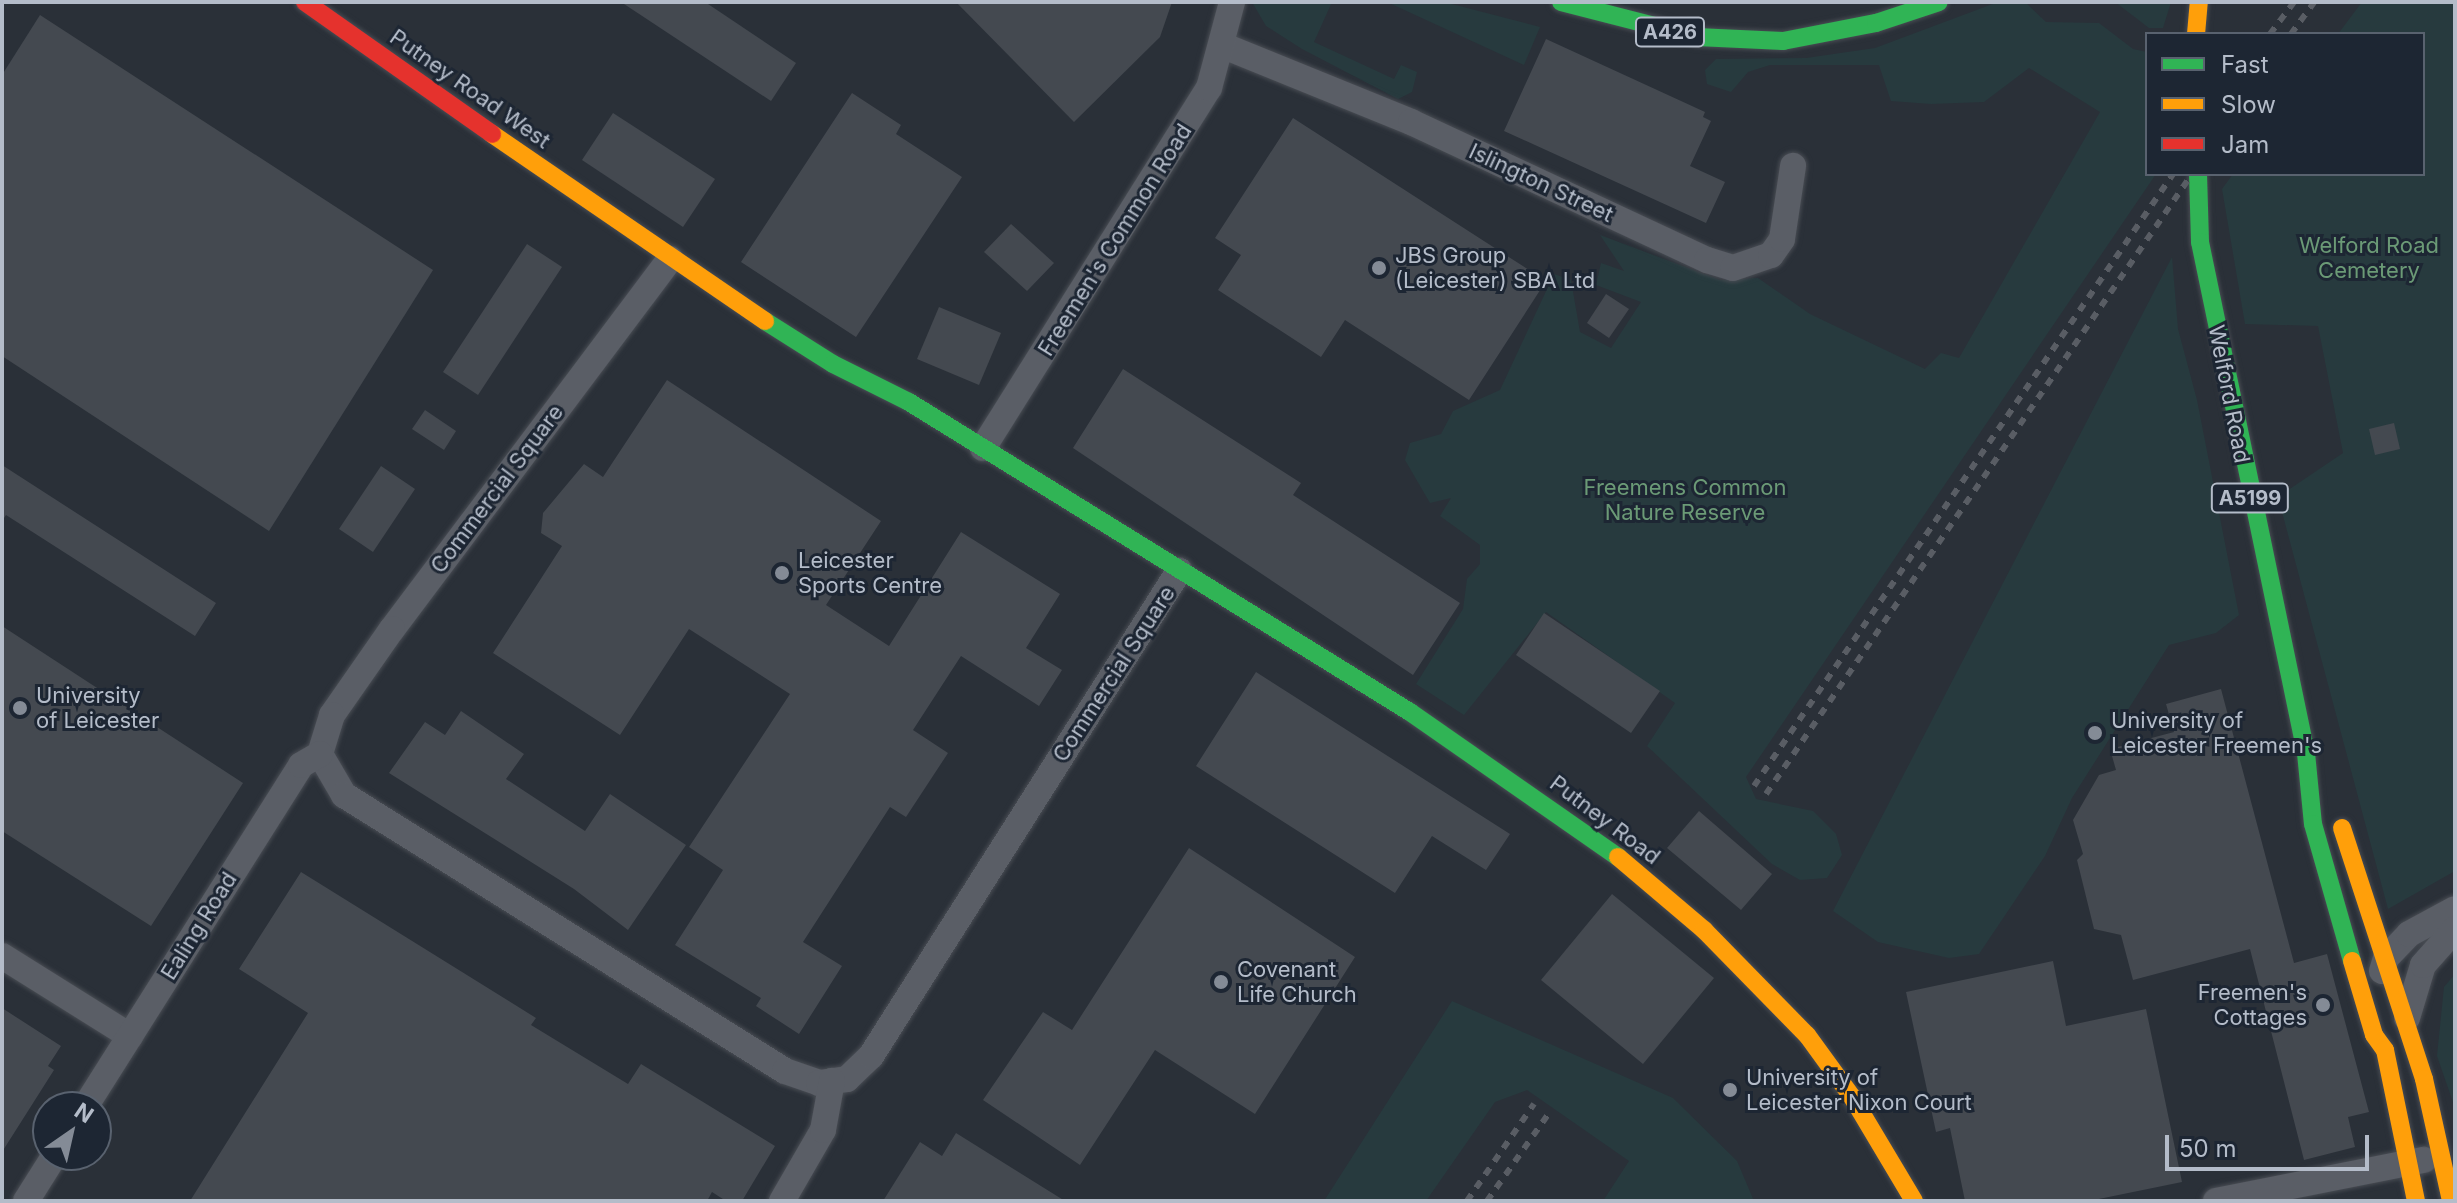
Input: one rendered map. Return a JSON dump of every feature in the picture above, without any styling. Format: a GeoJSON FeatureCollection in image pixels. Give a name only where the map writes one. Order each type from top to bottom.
{"type":"FeatureCollection","features":[{"type":"Feature","properties":{"kind":"street","name":"Putney Road West"},"geometry":{"type":"LineString","coordinates":[[305,2],[670,259]]}},
{"type":"Feature","properties":{"kind":"street","name":"A426"},"geometry":{"type":"LineString","coordinates":[[1561,2],[1697,37],[1783,41],[1876,23],[1939,2]]}},
{"type":"Feature","properties":{"kind":"street"},"geometry":{"type":"LineString","coordinates":[[2196,32],[2199,2]]}},
{"type":"Feature","properties":{"kind":"street","name":"Islington Street"},"geometry":{"type":"LineString","coordinates":[[1226,18],[1411,122],[1707,260],[1733,268],[1771,255],[1782,239],[1793,166]]}},
{"type":"Feature","properties":{"kind":"street","name":"Freemen's Common Road"},"geometry":{"type":"LineString","coordinates":[[983,448],[1209,88],[1226,18]]}},
{"type":"Feature","properties":{"kind":"street","name":"Welford Road"},"geometry":{"type":"LineString","coordinates":[[2198,176],[2200,242],[2306,753],[2313,824],[2374,1035],[2385,1050]]}},
{"type":"Feature","properties":{"kind":"street","name":"Commercial Square"},"geometry":{"type":"LineString","coordinates":[[320,754],[332,715],[392,629],[670,259],[833,364],[909,402],[1179,571],[871,1056],[847,1079],[832,1081]]}},
{"type":"Feature","properties":{"kind":"street","name":"Putney Road"},"geometry":{"type":"LineString","coordinates":[[1179,571],[1410,712],[1614,853],[1663,895],[1759,982],[1807,1035],[1852,1097],[1914,1201]]}},
{"type":"Feature","properties":{"kind":"street","name":"Welford Road"},"geometry":{"type":"LineString","coordinates":[[2306,753],[2333,803],[2407,1019],[2444,1156],[2451,1201]]}},
{"type":"Feature","properties":{"kind":"street"},"geometry":{"type":"LineString","coordinates":[[320,754],[344,795],[785,1071],[805,1080],[832,1081],[823,1130],[782,1201]]}},
{"type":"Feature","properties":{"kind":"street","name":"Ealing Road"},"geometry":{"type":"LineString","coordinates":[[95,1091],[301,765],[320,754]]}},
{"type":"Feature","properties":{"kind":"street"},"geometry":{"type":"LineString","coordinates":[[2386,958],[2409,934],[2455,909]]}},
{"type":"Feature","properties":{"kind":"street"},"geometry":{"type":"LineString","coordinates":[[2373,922],[2409,934]]}},
{"type":"Feature","properties":{"kind":"street"},"geometry":{"type":"LineString","coordinates":[[2407,1019],[2423,965],[2455,929]]}},
{"type":"Feature","properties":{"kind":"street"},"geometry":{"type":"LineString","coordinates":[[2,956],[130,1036]]}},
{"type":"Feature","properties":{"kind":"street","name":"Welford Road"},"geometry":{"type":"LineString","coordinates":[[2386,958],[2379,982],[2385,1050],[2416,1201]]}},
{"type":"Feature","properties":{"kind":"street"},"geometry":{"type":"LineString","coordinates":[[2216,1201],[2444,1156]]}},
{"type":"Feature","properties":{"kind":"street"},"geometry":{"type":"LineString","coordinates":[[26,1201],[45,1171]]}},
{"type":"Feature","properties":{"kind":"green space"},"geometry":{"type":"Polygon","coordinates":[[[1252,2],[1332,2],[1314,42],[1394,79],[1401,65],[1417,72],[1412,92],[1398,99],[1302,49],[1266,26],[1252,2]]]}},
{"type":"Feature","properties":{"kind":"green space"},"geometry":{"type":"Polygon","coordinates":[[[1387,2],[1444,2],[1540,27],[1524,65],[1387,2]]]}},
{"type":"Feature","properties":{"kind":"green space","name":"Freemens Common Nature Reserve"},"geometry":{"type":"Polygon","coordinates":[[[1998,2],[2025,2],[2046,22],[2099,23],[2133,49],[2145,52],[2145,176],[2155,176],[1746,777],[1756,799],[1813,811],[1836,834],[1842,855],[1827,878],[1800,880],[1772,864],[1647,746],[1675,703],[1546,612],[1464,715],[1416,684],[1463,609],[1467,579],[1480,564],[1480,545],[1440,516],[1451,498],[1430,503],[1405,460],[1410,443],[1441,434],[1453,411],[1500,390],[1554,274],[1571,280],[1580,332],[1611,348],[1641,302],[1596,285],[1601,263],[1624,271],[1600,235],[1720,280],[1758,278],[1810,314],[1925,369],[1941,353],[1959,358],[2100,112],[2029,68],[1984,102],[1931,104],[1891,101],[1879,65],[1770,65],[1748,72],[1731,92],[1707,84],[1705,70],[1716,59],[1806,58],[1875,48],[1998,2]]]}},
{"type":"Feature","properties":{"kind":"green space"},"geometry":{"type":"Polygon","coordinates":[[[2115,2],[2171,2],[2163,28],[2149,28],[2115,2]]]}},
{"type":"Feature","properties":{"kind":"green space","name":"Welford Road Cemetery"},"geometry":{"type":"Polygon","coordinates":[[[2362,2],[2455,2],[2455,871],[2388,909],[2278,497],[2343,453],[2318,326],[2245,324],[2222,189],[2232,176],[2425,176],[2425,32],[2340,32],[2362,2]]]}},
{"type":"Feature","properties":{"kind":"green space"},"geometry":{"type":"Polygon","coordinates":[[[2172,257],[2178,329],[2197,400],[2239,615],[2216,633],[2169,645],[2072,798],[2045,856],[1979,954],[1949,958],[1878,942],[1833,911],[2172,257]]]}},
{"type":"Feature","properties":{"kind":"green space"},"geometry":{"type":"Polygon","coordinates":[[[2455,974],[2455,1108],[2437,1056],[2444,987],[2455,974]]]}},
{"type":"Feature","properties":{"kind":"green space"},"geometry":{"type":"Polygon","coordinates":[[[1452,1001],[1673,1098],[1737,1161],[1754,1201],[1603,1201],[1629,1161],[1527,1090],[1495,1102],[1426,1201],[1324,1201],[1452,1001]]]}},
{"type":"Feature","properties":{"kind":"building"},"geometry":{"type":"Polygon","coordinates":[[[621,2],[705,2],[796,63],[771,101],[621,2]]]}},
{"type":"Feature","properties":{"kind":"building"},"geometry":{"type":"Polygon","coordinates":[[[956,2],[1172,2],[1160,37],[1074,122],[956,2]]]}},
{"type":"Feature","properties":{"kind":"building"},"geometry":{"type":"Polygon","coordinates":[[[40,15],[433,270],[269,531],[2,356],[2,75],[40,15]]]}},
{"type":"Feature","properties":{"kind":"building"},"geometry":{"type":"Polygon","coordinates":[[[1546,39],[1705,112],[1703,117],[1711,121],[1690,166],[1725,182],[1706,223],[1504,131],[1546,39]]]}},
{"type":"Feature","properties":{"kind":"building"},"geometry":{"type":"Polygon","coordinates":[[[852,93],[901,125],[896,134],[962,177],[856,337],[741,262],[852,93]]]}},
{"type":"Feature","properties":{"kind":"building"},"geometry":{"type":"Polygon","coordinates":[[[613,113],[715,179],[683,227],[582,160],[613,113]]]}},
{"type":"Feature","properties":{"kind":"building","name":"JBS Group (Leicester) SBA Ltd"},"geometry":{"type":"Polygon","coordinates":[[[1293,118],[1546,281],[1469,400],[1345,320],[1321,357],[1218,290],[1241,255],[1215,238],[1293,118]]]}},
{"type":"Feature","properties":{"kind":"building"},"geometry":{"type":"Polygon","coordinates":[[[1011,224],[1054,263],[1027,291],[984,252],[1011,224]]]}},
{"type":"Feature","properties":{"kind":"building"},"geometry":{"type":"Polygon","coordinates":[[[527,244],[562,267],[478,395],[443,372],[527,244]]]}},
{"type":"Feature","properties":{"kind":"building"},"geometry":{"type":"Polygon","coordinates":[[[1606,294],[1629,309],[1609,338],[1587,323],[1606,294]]]}},
{"type":"Feature","properties":{"kind":"building"},"geometry":{"type":"Polygon","coordinates":[[[939,307],[1001,333],[979,385],[917,359],[939,307]]]}},
{"type":"Feature","properties":{"kind":"building"},"geometry":{"type":"Polygon","coordinates":[[[1123,369],[1301,483],[1293,495],[1460,603],[1413,675],[1073,448],[1123,369]]]}},
{"type":"Feature","properties":{"kind":"building"},"geometry":{"type":"Polygon","coordinates":[[[667,380],[881,521],[826,605],[889,646],[961,532],[1060,594],[1026,648],[1062,670],[1039,706],[961,656],[913,730],[948,753],[906,817],[890,807],[803,942],[842,966],[799,1034],[756,1006],[761,998],[675,945],[723,870],[689,847],[790,694],[689,629],[620,735],[493,653],[562,546],[541,533],[543,513],[584,464],[603,477],[667,380]]]}},
{"type":"Feature","properties":{"kind":"building"},"geometry":{"type":"Polygon","coordinates":[[[425,410],[456,431],[444,450],[412,429],[425,410]]]}},
{"type":"Feature","properties":{"kind":"building"},"geometry":{"type":"Polygon","coordinates":[[[2394,423],[2400,449],[2375,455],[2369,429],[2394,423]]]}},
{"type":"Feature","properties":{"kind":"building"},"geometry":{"type":"Polygon","coordinates":[[[2,465],[216,603],[195,636],[6,515],[2,521],[2,465]]]}},
{"type":"Feature","properties":{"kind":"building"},"geometry":{"type":"Polygon","coordinates":[[[381,466],[415,489],[373,552],[339,529],[381,466]]]}},
{"type":"Feature","properties":{"kind":"building"},"geometry":{"type":"Polygon","coordinates":[[[1544,613],[1660,691],[1631,733],[1516,655],[1544,613]]]}},
{"type":"Feature","properties":{"kind":"building"},"geometry":{"type":"Polygon","coordinates":[[[2,626],[243,783],[151,926],[2,831],[2,626]]]}},
{"type":"Feature","properties":{"kind":"building"},"geometry":{"type":"Polygon","coordinates":[[[1256,672],[1510,834],[1486,870],[1432,836],[1395,893],[1196,766],[1256,672]]]}},
{"type":"Feature","properties":{"kind":"building"},"geometry":{"type":"Polygon","coordinates":[[[2221,689],[2294,963],[2327,954],[2369,1112],[2348,1117],[2355,1147],[2304,1160],[2250,949],[2133,980],[2121,935],[2094,929],[2077,860],[2083,854],[2073,820],[2099,775],[2116,770],[2110,749],[2174,732],[2166,704],[2221,689]]]}},
{"type":"Feature","properties":{"kind":"building"},"geometry":{"type":"Polygon","coordinates":[[[461,711],[524,754],[506,779],[585,831],[610,794],[686,845],[628,930],[574,889],[389,773],[425,722],[445,735],[461,711]]]}},
{"type":"Feature","properties":{"kind":"building"},"geometry":{"type":"Polygon","coordinates":[[[1699,811],[1772,874],[1741,910],[1667,848],[1699,811]]]}},
{"type":"Feature","properties":{"kind":"building","name":"Covenant Life Church"},"geometry":{"type":"Polygon","coordinates":[[[1189,848],[1355,957],[1255,1114],[1155,1050],[1080,1165],[983,1100],[1043,1012],[1072,1030],[1189,848]]]}},
{"type":"Feature","properties":{"kind":"building"},"geometry":{"type":"Polygon","coordinates":[[[301,872],[536,1018],[531,1025],[628,1084],[641,1064],[775,1146],[742,1201],[726,1201],[712,1192],[707,1201],[190,1201],[308,1013],[239,969],[301,872]]]}},
{"type":"Feature","properties":{"kind":"building"},"geometry":{"type":"Polygon","coordinates":[[[1612,894],[1714,978],[1643,1064],[1541,980],[1612,894]]]}},
{"type":"Feature","properties":{"kind":"building"},"geometry":{"type":"Polygon","coordinates":[[[2053,961],[2066,1026],[2146,1009],[2182,1182],[2089,1201],[1965,1201],[1950,1128],[1936,1132],[1906,992],[2053,961]]]}},
{"type":"Feature","properties":{"kind":"building"},"geometry":{"type":"Polygon","coordinates":[[[2,1008],[61,1046],[48,1066],[54,1070],[41,1091],[32,1091],[32,1105],[2,1152],[2,1008]]]}},
{"type":"Feature","properties":{"kind":"building"},"geometry":{"type":"Polygon","coordinates":[[[956,1133],[1065,1201],[883,1201],[920,1142],[942,1156],[956,1133]]]}},
{"type":"Feature","properties":{"kind":"railway"},"geometry":{"type":"LineString","coordinates":[[2272,32],[2294,2]]}},
{"type":"Feature","properties":{"kind":"railway"},"geometry":{"type":"LineString","coordinates":[[2292,32],[2314,2]]}},
{"type":"Feature","properties":{"kind":"railway"},"geometry":{"type":"LineString","coordinates":[[1754,786],[2172,176]]}},
{"type":"Feature","properties":{"kind":"railway"},"geometry":{"type":"LineString","coordinates":[[1766,794],[2191,176]]}},
{"type":"Feature","properties":{"kind":"railway"},"geometry":{"type":"LineString","coordinates":[[1467,1201],[1534,1104]]}},
{"type":"Feature","properties":{"kind":"railway"},"geometry":{"type":"LineString","coordinates":[[1487,1201],[1549,1113]]}},
{"type":"Feature","properties":{"kind":"traffic: fast"},"geometry":{"type":"LineString","coordinates":[[1561,2],[1697,37],[1783,41],[1876,23],[1939,2]]}},
{"type":"Feature","properties":{"kind":"traffic: fast"},"geometry":{"type":"LineString","coordinates":[[2198,176],[2200,242],[2306,753],[2313,824],[2352,961]]}},
{"type":"Feature","properties":{"kind":"traffic: fast"},"geometry":{"type":"LineString","coordinates":[[765,321],[833,364],[909,402],[1410,712],[1618,857]]}},
{"type":"Feature","properties":{"kind":"traffic: slow"},"geometry":{"type":"LineString","coordinates":[[2196,32],[2199,2]]}},
{"type":"Feature","properties":{"kind":"traffic: slow"},"geometry":{"type":"LineString","coordinates":[[492,134],[765,321]]}},
{"type":"Feature","properties":{"kind":"traffic: slow"},"geometry":{"type":"LineString","coordinates":[[2342,828],[2424,1079],[2451,1201]]}},
{"type":"Feature","properties":{"kind":"traffic: slow"},"geometry":{"type":"LineString","coordinates":[[1618,857],[1704,930],[1807,1035],[1852,1097],[1914,1201]]}},
{"type":"Feature","properties":{"kind":"traffic: slow"},"geometry":{"type":"LineString","coordinates":[[2352,961],[2374,1035],[2385,1050],[2416,1201]]}},
{"type":"Feature","properties":{"kind":"traffic: jam"},"geometry":{"type":"LineString","coordinates":[[305,2],[492,134]]}},
{"type":"Feature","properties":{"kind":"place","name":"JBS Group (Leicester) SBA Ltd"},"geometry":{"type":"Point","coordinates":[1379,268]}},
{"type":"Feature","properties":{"kind":"place","name":"Leicester Sports Centre"},"geometry":{"type":"Point","coordinates":[782,573]}},
{"type":"Feature","properties":{"kind":"place","name":"University of Leicester"},"geometry":{"type":"Point","coordinates":[20,708]}},
{"type":"Feature","properties":{"kind":"place","name":"University of Leicester Freemen's"},"geometry":{"type":"Point","coordinates":[2095,733]}},
{"type":"Feature","properties":{"kind":"place","name":"Covenant Life Church"},"geometry":{"type":"Point","coordinates":[1221,982]}},
{"type":"Feature","properties":{"kind":"place","name":"Freemen's Cottages"},"geometry":{"type":"Point","coordinates":[2323,1005]}},
{"type":"Feature","properties":{"kind":"place","name":"University of Leicester Nixon Court"},"geometry":{"type":"Point","coordinates":[1730,1090]}}]}
